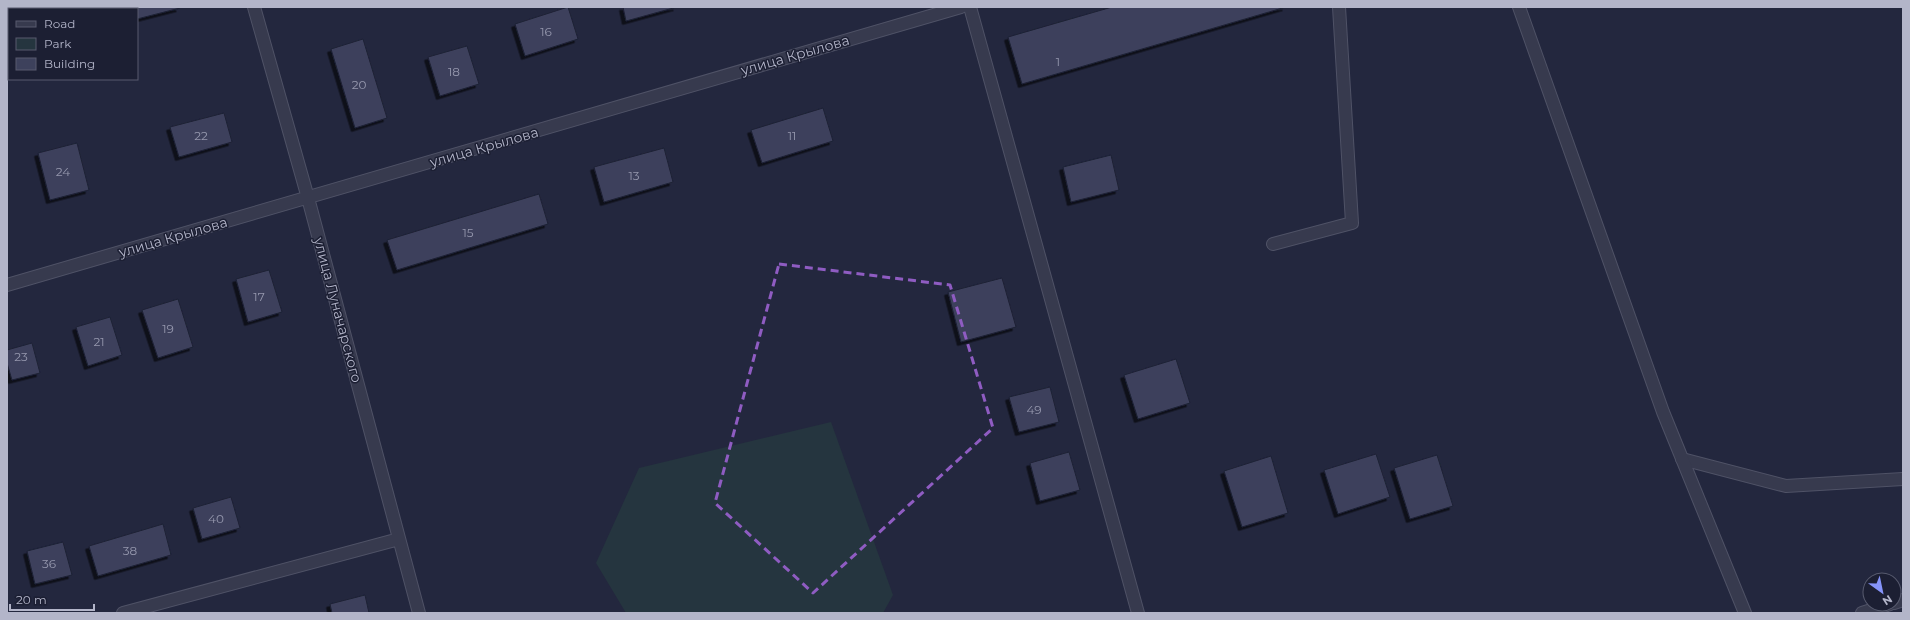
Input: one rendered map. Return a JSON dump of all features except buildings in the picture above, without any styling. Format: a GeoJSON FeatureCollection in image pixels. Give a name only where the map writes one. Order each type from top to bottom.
{"type":"FeatureCollection","features":[{"type":"Feature","properties":{"kind":"street","name":"улица Луначарского"},"geometry":{"type":"LineString","coordinates":[[254,7],[308,198],[419,613]]}},
{"type":"Feature","properties":{"kind":"street","name":"улица Крылова"},"geometry":{"type":"LineString","coordinates":[[7,285],[308,198],[944,9],[961,7]]}},
{"type":"Feature","properties":{"kind":"street"},"geometry":{"type":"LineString","coordinates":[[970,7],[1138,613]]}},
{"type":"Feature","properties":{"kind":"street"},"geometry":{"type":"LineString","coordinates":[[1273,244],[1352,223],[1339,7]]}},
{"type":"Feature","properties":{"kind":"street"},"geometry":{"type":"LineString","coordinates":[[1519,7],[1663,412],[1745,613]]}},
{"type":"Feature","properties":{"kind":"street"},"geometry":{"type":"LineString","coordinates":[[1682,458],[1786,486],[1903,479]]}},
{"type":"Feature","properties":{"kind":"street"},"geometry":{"type":"LineString","coordinates":[[123,613],[399,539]]}},
{"type":"Feature","properties":{"kind":"highlighted area"},"geometry":{"type":"Polygon","coordinates":[[[779,264],[950,285],[993,428],[813,593],[715,503],[779,264]]]}},
{"type":"Feature","properties":{"kind":"green space"},"geometry":{"type":"Polygon","coordinates":[[[831,422],[893,595],[883,613],[626,613],[596,563],[639,468],[831,422]]]}}]}
